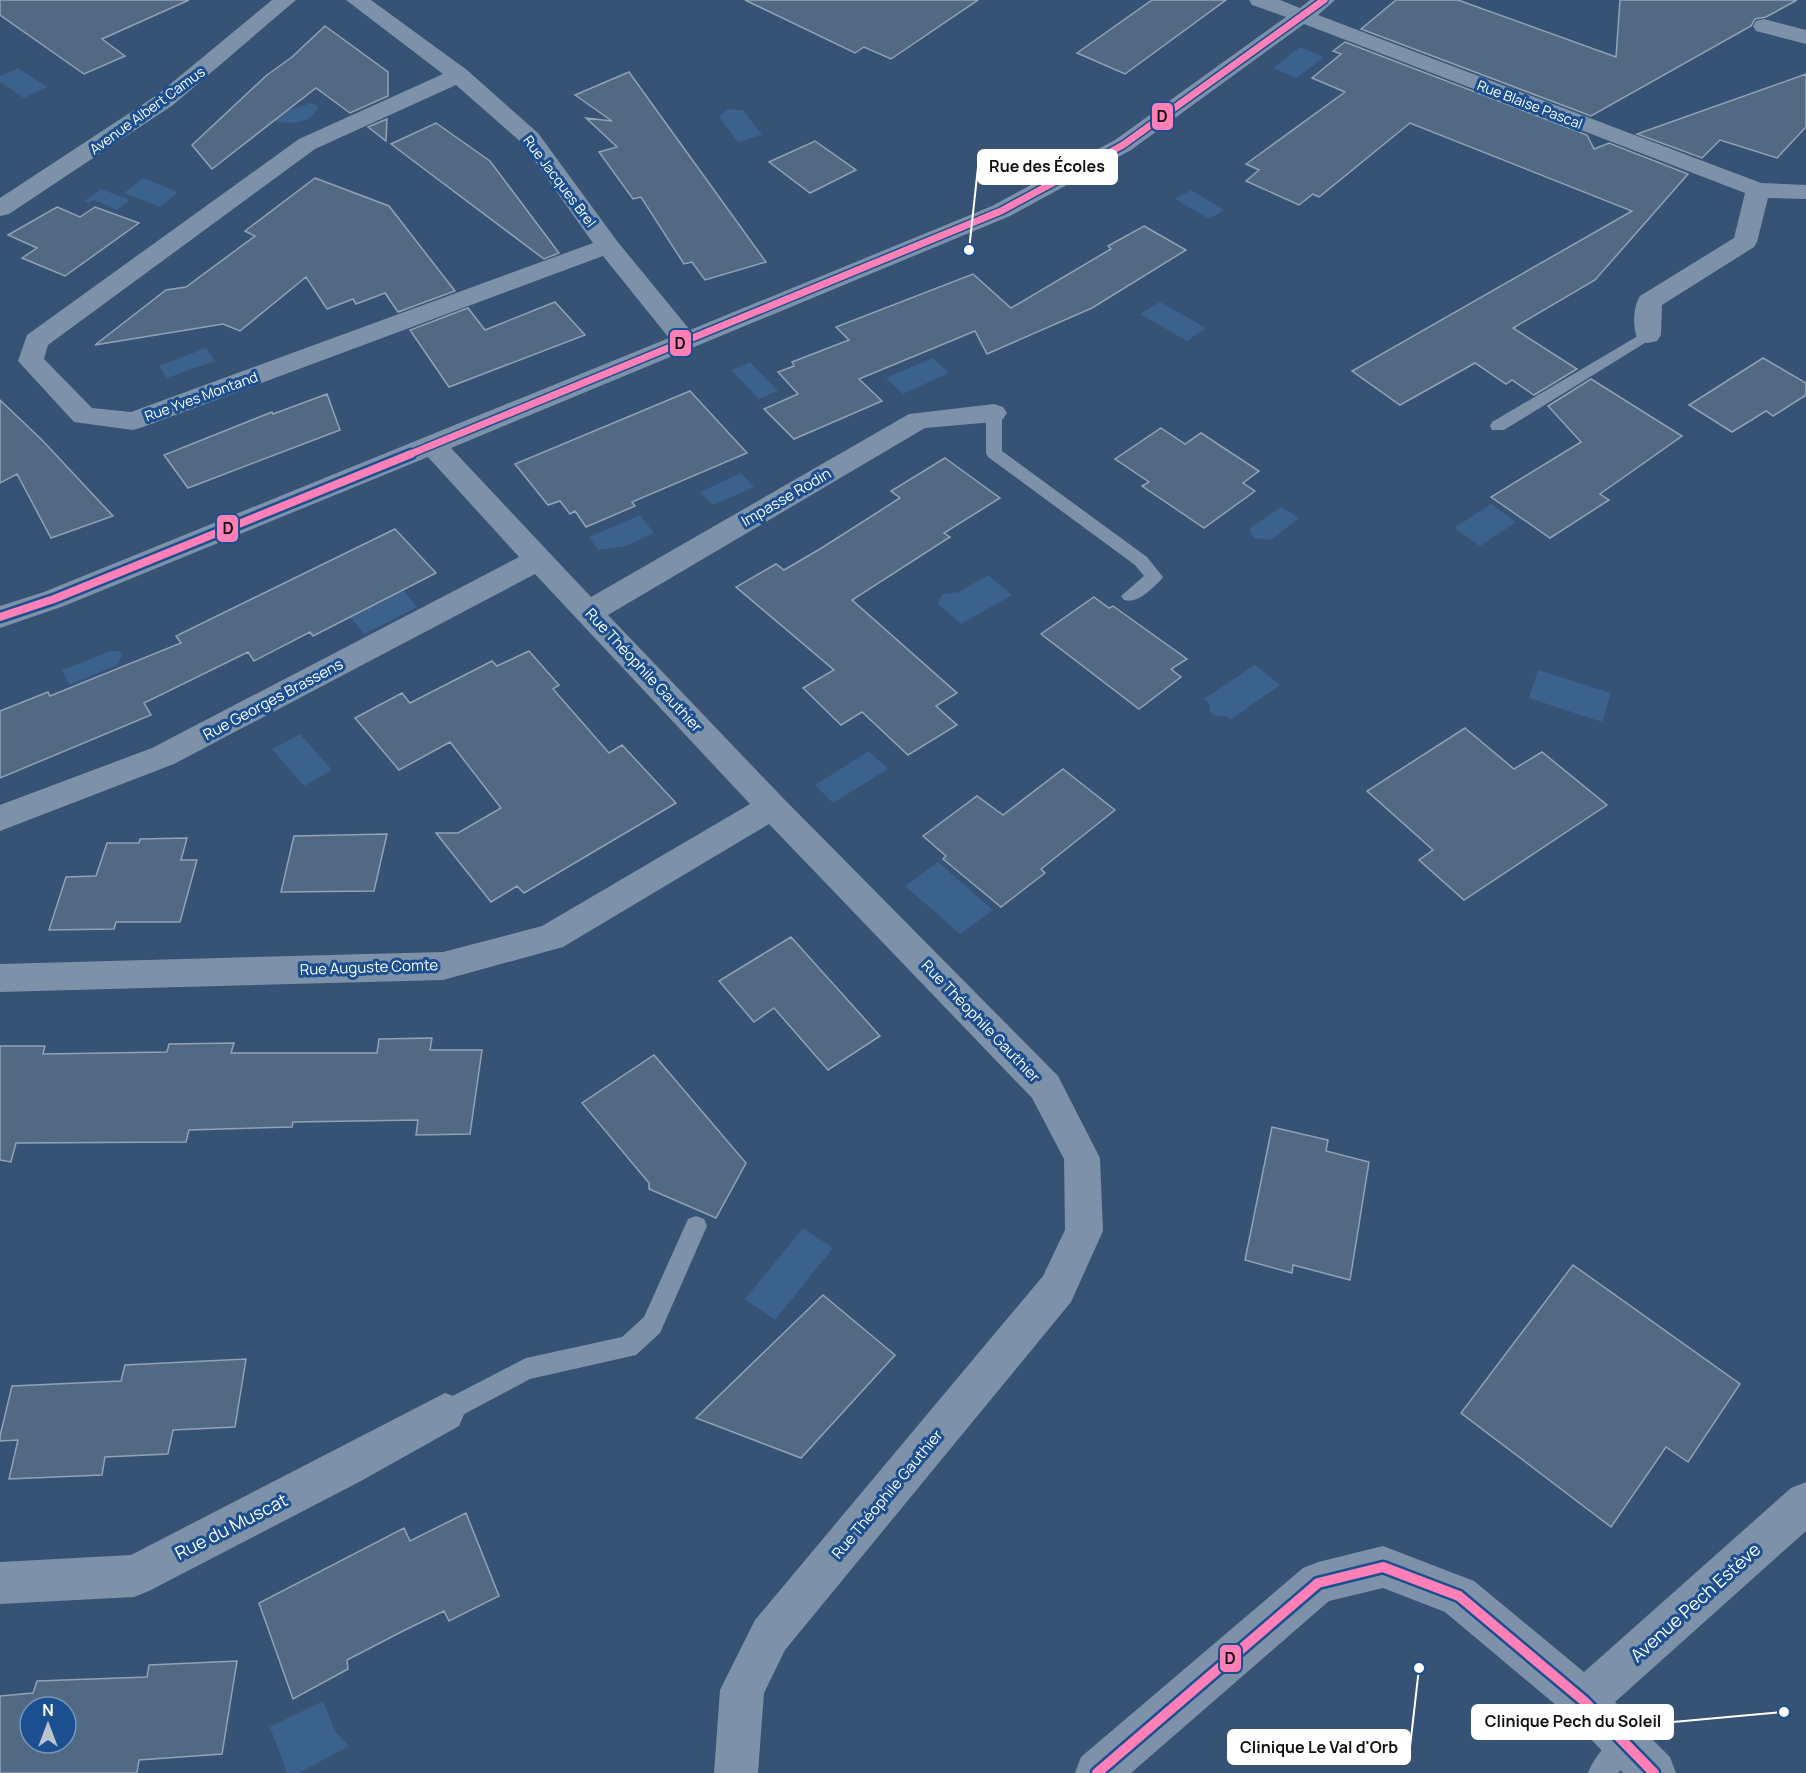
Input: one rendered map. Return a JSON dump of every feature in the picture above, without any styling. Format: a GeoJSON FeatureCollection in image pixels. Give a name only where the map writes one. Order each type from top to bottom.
{"type":"FeatureCollection","features":[{"type":"Feature","properties":{"kind":"street","name":"Avenue Albert Camus"},"geometry":{"type":"LineString","coordinates":[[0,209],[44,183],[165,100],[285,0]]}},
{"type":"Feature","properties":{"kind":"street","name":"Rue Blaise Pascal"},"geometry":{"type":"LineString","coordinates":[[1260,0],[1758,190],[1806,192]]}},
{"type":"Feature","properties":{"kind":"street"},"geometry":{"type":"LineString","coordinates":[[0,617],[65,595],[1001,211],[1123,145],[1324,0]]}},
{"type":"Feature","properties":{"kind":"street","name":"Rue Jacques Brel"},"geometry":{"type":"LineString","coordinates":[[373,3],[530,138],[608,246],[685,340]]}},
{"type":"Feature","properties":{"kind":"street"},"geometry":{"type":"LineString","coordinates":[[1764,26],[1806,37]]}},
{"type":"Feature","properties":{"kind":"street","name":"Rue Yves Montand"},"geometry":{"type":"LineString","coordinates":[[459,75],[307,144],[36,340],[31,361],[84,416],[133,421],[608,246]]}},
{"type":"Feature","properties":{"kind":"street"},"geometry":{"type":"LineString","coordinates":[[1648,335],[1648,302],[1745,242],[1758,190]]}},
{"type":"Feature","properties":{"kind":"street","name":"Impasse Rodin"},"geometry":{"type":"LineString","coordinates":[[589,612],[919,420],[993,413]]}},
{"type":"Feature","properties":{"kind":"street","name":"Rue Théophile Gauthier"},"geometry":{"type":"LineString","coordinates":[[432,444],[538,560],[772,807],[1045,1087],[1082,1158],[1084,1231],[1057,1289],[770,1635],[742,1690],[736,1773]]}},
{"type":"Feature","properties":{"kind":"street","name":"Rue Georges Brassens"},"geometry":{"type":"LineString","coordinates":[[0,818],[163,756],[538,560]]}},
{"type":"Feature","properties":{"kind":"street","name":"Rue Auguste Comte"},"geometry":{"type":"LineString","coordinates":[[0,978],[443,966],[551,937],[772,807]]}},
{"type":"Feature","properties":{"kind":"street","name":"Rue du Muscat"},"geometry":{"type":"LineString","coordinates":[[0,1583],[134,1576],[347,1467],[445,1412]]}},
{"type":"Feature","properties":{"kind":"street","name":"Avenue Pech Estève"},"geometry":{"type":"LineString","coordinates":[[1584,1701],[1806,1503]]}},
{"type":"Feature","properties":{"kind":"street"},"geometry":{"type":"LineString","coordinates":[[1097,1773],[1318,1583],[1383,1567],[1459,1596],[1584,1701],[1613,1758],[1654,1773]]}},
{"type":"Feature","properties":{"kind":"lane"},"geometry":{"type":"LineString","coordinates":[[1498,426],[1648,335]]}},
{"type":"Feature","properties":{"kind":"lane"},"geometry":{"type":"LineString","coordinates":[[993,413],[994,453],[1141,561],[1154,577],[1130,596]]}},
{"type":"Feature","properties":{"kind":"lane"},"geometry":{"type":"LineString","coordinates":[[445,1412],[526,1369],[628,1347],[652,1325],[696,1227]]}},
{"type":"Feature","properties":{"kind":"water"},"geometry":{"type":"Polygon","coordinates":[[[1300,47],[1324,57],[1296,78],[1273,68],[1300,47]]]}},
{"type":"Feature","properties":{"kind":"water"},"geometry":{"type":"Polygon","coordinates":[[[18,68],[47,87],[24,98],[0,82],[0,76],[18,68]]]}},
{"type":"Feature","properties":{"kind":"water"},"geometry":{"type":"Polygon","coordinates":[[[312,103],[318,107],[308,119],[284,123],[260,118],[280,105],[290,109],[312,103]]]}},
{"type":"Feature","properties":{"kind":"water"},"geometry":{"type":"Polygon","coordinates":[[[727,109],[743,110],[762,135],[738,142],[719,117],[727,109]]]}},
{"type":"Feature","properties":{"kind":"water"},"geometry":{"type":"Polygon","coordinates":[[[143,178],[178,192],[160,207],[124,193],[143,178]]]}},
{"type":"Feature","properties":{"kind":"water"},"geometry":{"type":"Polygon","coordinates":[[[101,189],[130,200],[117,210],[94,200],[89,203],[84,201],[101,189]]]}},
{"type":"Feature","properties":{"kind":"water"},"geometry":{"type":"Polygon","coordinates":[[[1191,190],[1224,210],[1209,219],[1175,199],[1191,190]]]}},
{"type":"Feature","properties":{"kind":"water"},"geometry":{"type":"Polygon","coordinates":[[[1160,302],[1206,328],[1187,341],[1140,314],[1160,302]]]}},
{"type":"Feature","properties":{"kind":"water"},"geometry":{"type":"Polygon","coordinates":[[[206,348],[215,361],[167,378],[159,366],[206,348]]]}},
{"type":"Feature","properties":{"kind":"water"},"geometry":{"type":"Polygon","coordinates":[[[933,358],[949,373],[903,394],[886,378],[933,358]]]}},
{"type":"Feature","properties":{"kind":"water"},"geometry":{"type":"Polygon","coordinates":[[[750,362],[778,391],[759,399],[731,370],[750,362]]]}},
{"type":"Feature","properties":{"kind":"water"},"geometry":{"type":"Polygon","coordinates":[[[741,473],[754,487],[713,505],[700,492],[741,473]]]}},
{"type":"Feature","properties":{"kind":"water"},"geometry":{"type":"Polygon","coordinates":[[[1491,504],[1516,522],[1480,546],[1454,528],[1491,504]]]}},
{"type":"Feature","properties":{"kind":"water"},"geometry":{"type":"Polygon","coordinates":[[[1281,507],[1299,518],[1271,540],[1255,538],[1250,533],[1250,528],[1281,507]]]}},
{"type":"Feature","properties":{"kind":"water"},"geometry":{"type":"Polygon","coordinates":[[[640,515],[654,533],[626,546],[598,550],[589,537],[640,515]]]}},
{"type":"Feature","properties":{"kind":"water"},"geometry":{"type":"Polygon","coordinates":[[[988,575],[1012,595],[961,624],[938,604],[942,594],[959,592],[988,575]]]}},
{"type":"Feature","properties":{"kind":"water"},"geometry":{"type":"Polygon","coordinates":[[[403,590],[417,607],[364,634],[350,617],[403,590]]]}},
{"type":"Feature","properties":{"kind":"water"},"geometry":{"type":"Polygon","coordinates":[[[111,651],[123,654],[117,665],[69,685],[62,670],[111,651]]]}},
{"type":"Feature","properties":{"kind":"water"},"geometry":{"type":"Polygon","coordinates":[[[1255,665],[1280,685],[1230,720],[1225,716],[1216,716],[1210,712],[1210,704],[1204,699],[1255,665]]]}},
{"type":"Feature","properties":{"kind":"water"},"geometry":{"type":"Polygon","coordinates":[[[1538,670],[1611,693],[1602,722],[1529,698],[1538,670]]]}},
{"type":"Feature","properties":{"kind":"water"},"geometry":{"type":"Polygon","coordinates":[[[300,734],[332,770],[304,786],[272,749],[300,734]]]}},
{"type":"Feature","properties":{"kind":"water"},"geometry":{"type":"Polygon","coordinates":[[[869,751],[888,769],[833,803],[815,785],[869,751]]]}},
{"type":"Feature","properties":{"kind":"water"},"geometry":{"type":"Polygon","coordinates":[[[938,862],[993,910],[960,934],[905,886],[938,862]]]}},
{"type":"Feature","properties":{"kind":"water"},"geometry":{"type":"Polygon","coordinates":[[[803,1228],[833,1248],[775,1320],[745,1299],[803,1228]]]}},
{"type":"Feature","properties":{"kind":"water"},"geometry":{"type":"Polygon","coordinates":[[[323,1701],[335,1731],[349,1746],[299,1773],[287,1773],[270,1727],[323,1701]]]}},
{"type":"Feature","properties":{"kind":"building"},"geometry":{"type":"Polygon","coordinates":[[[0,0],[189,0],[102,39],[125,56],[84,74],[0,15],[0,0]]]}},
{"type":"Feature","properties":{"kind":"building"},"geometry":{"type":"Polygon","coordinates":[[[745,0],[978,0],[891,59],[864,47],[855,53],[745,0]]]}},
{"type":"Feature","properties":{"kind":"building"},"geometry":{"type":"Polygon","coordinates":[[[1152,0],[1226,0],[1125,74],[1077,53],[1152,0]]]}},
{"type":"Feature","properties":{"kind":"building"},"geometry":{"type":"Polygon","coordinates":[[[1396,0],[1458,0],[1616,57],[1620,0],[1797,0],[1766,17],[1755,19],[1751,26],[1591,116],[1361,29],[1396,0]]]}},
{"type":"Feature","properties":{"kind":"building"},"geometry":{"type":"Polygon","coordinates":[[[325,26],[388,72],[388,96],[350,113],[316,88],[212,169],[192,145],[267,75],[292,57],[325,26]]]}},
{"type":"Feature","properties":{"kind":"building"},"geometry":{"type":"Polygon","coordinates":[[[1345,42],[1587,135],[1594,149],[1609,143],[1688,174],[1595,280],[1513,328],[1577,369],[1534,395],[1512,380],[1506,384],[1475,363],[1400,405],[1352,371],[1632,211],[1410,123],[1319,197],[1313,194],[1299,205],[1246,181],[1259,170],[1246,164],[1345,92],[1312,78],[1341,54],[1333,51],[1345,42]]]}},
{"type":"Feature","properties":{"kind":"building"},"geometry":{"type":"Polygon","coordinates":[[[629,72],[766,262],[705,280],[692,262],[684,264],[641,197],[633,199],[599,152],[617,147],[586,118],[612,121],[575,95],[629,72]]]}},
{"type":"Feature","properties":{"kind":"building"},"geometry":{"type":"Polygon","coordinates":[[[1806,74],[1806,127],[1777,158],[1720,140],[1702,158],[1637,134],[1806,74]]]}},
{"type":"Feature","properties":{"kind":"building"},"geometry":{"type":"Polygon","coordinates":[[[387,119],[386,141],[368,127],[387,119]]]}},
{"type":"Feature","properties":{"kind":"building"},"geometry":{"type":"Polygon","coordinates":[[[436,123],[490,161],[559,253],[544,259],[391,144],[436,123]]]}},
{"type":"Feature","properties":{"kind":"building"},"geometry":{"type":"Polygon","coordinates":[[[815,141],[856,170],[810,193],[769,162],[815,141]]]}},
{"type":"Feature","properties":{"kind":"building"},"geometry":{"type":"Polygon","coordinates":[[[315,178],[389,206],[455,291],[398,312],[385,293],[356,304],[353,299],[327,309],[306,277],[240,331],[223,324],[95,345],[166,290],[186,287],[255,236],[245,231],[315,178]]]}},
{"type":"Feature","properties":{"kind":"building"},"geometry":{"type":"Polygon","coordinates":[[[57,207],[80,217],[95,207],[139,223],[65,276],[22,258],[37,248],[8,235],[57,207]]]}},
{"type":"Feature","properties":{"kind":"building"},"geometry":{"type":"Polygon","coordinates":[[[1144,226],[1186,250],[1092,308],[987,354],[975,331],[859,379],[882,401],[794,439],[764,409],[798,394],[778,372],[794,366],[792,362],[849,340],[836,327],[973,274],[1011,308],[1111,249],[1108,246],[1144,226]]]}},
{"type":"Feature","properties":{"kind":"building"},"geometry":{"type":"Polygon","coordinates":[[[555,302],[585,335],[449,387],[410,330],[468,308],[485,330],[555,302]]]}},
{"type":"Feature","properties":{"kind":"building"},"geometry":{"type":"Polygon","coordinates":[[[1763,358],[1806,383],[1806,395],[1773,416],[1766,411],[1732,432],[1689,405],[1763,358]]]}},
{"type":"Feature","properties":{"kind":"building"},"geometry":{"type":"Polygon","coordinates":[[[1591,379],[1682,436],[1600,494],[1609,500],[1550,538],[1491,497],[1581,442],[1548,406],[1591,379]]]}},
{"type":"Feature","properties":{"kind":"building"},"geometry":{"type":"Polygon","coordinates":[[[690,391],[747,453],[632,502],[635,506],[586,527],[575,511],[570,514],[560,501],[548,505],[515,464],[690,391]]]}},
{"type":"Feature","properties":{"kind":"building"},"geometry":{"type":"Polygon","coordinates":[[[327,394],[340,430],[188,488],[164,455],[272,412],[273,414],[327,394]]]}},
{"type":"Feature","properties":{"kind":"building"},"geometry":{"type":"Polygon","coordinates":[[[0,400],[43,441],[113,516],[51,538],[17,474],[0,483],[0,400]]]}},
{"type":"Feature","properties":{"kind":"building"},"geometry":{"type":"Polygon","coordinates":[[[1161,428],[1185,444],[1201,433],[1259,471],[1243,483],[1255,491],[1204,528],[1142,486],[1149,482],[1115,459],[1161,428]]]}},
{"type":"Feature","properties":{"kind":"building"},"geometry":{"type":"Polygon","coordinates":[[[945,458],[1000,498],[944,533],[950,537],[852,600],[957,693],[936,706],[957,725],[908,755],[862,712],[841,725],[803,688],[834,670],[736,587],[776,564],[784,570],[820,549],[900,498],[891,491],[945,458]]]}},
{"type":"Feature","properties":{"kind":"building"},"geometry":{"type":"Polygon","coordinates":[[[395,529],[436,573],[313,636],[310,632],[254,661],[248,652],[144,703],[151,715],[0,778],[0,711],[48,692],[50,696],[181,643],[176,636],[395,529]]]}},
{"type":"Feature","properties":{"kind":"building"},"geometry":{"type":"Polygon","coordinates":[[[1094,597],[1109,608],[1113,606],[1187,659],[1171,669],[1181,677],[1139,709],[1041,634],[1094,597]]]}},
{"type":"Feature","properties":{"kind":"building"},"geometry":{"type":"Polygon","coordinates":[[[529,651],[559,685],[553,689],[609,753],[622,745],[676,803],[524,893],[517,886],[491,902],[436,833],[458,833],[501,808],[450,742],[399,770],[355,718],[402,693],[410,703],[492,661],[497,666],[529,651]]]}},
{"type":"Feature","properties":{"kind":"building"},"geometry":{"type":"Polygon","coordinates":[[[1465,728],[1514,769],[1542,752],[1607,805],[1464,900],[1419,860],[1433,850],[1367,791],[1465,728]]]}},
{"type":"Feature","properties":{"kind":"building"},"geometry":{"type":"Polygon","coordinates":[[[1063,769],[1115,810],[1041,869],[1045,873],[1001,907],[943,859],[946,856],[923,836],[977,796],[1003,815],[1063,769]]]}},
{"type":"Feature","properties":{"kind":"building"},"geometry":{"type":"Polygon","coordinates":[[[387,834],[374,891],[281,892],[294,836],[387,834]]]}},
{"type":"Feature","properties":{"kind":"building"},"geometry":{"type":"Polygon","coordinates":[[[187,838],[181,860],[197,860],[180,922],[116,922],[114,929],[49,930],[66,877],[96,876],[107,843],[139,843],[140,839],[187,838]]]}},
{"type":"Feature","properties":{"kind":"building"},"geometry":{"type":"Polygon","coordinates":[[[791,937],[880,1036],[828,1070],[774,1008],[754,1022],[719,981],[791,937]]]}},
{"type":"Feature","properties":{"kind":"building"},"geometry":{"type":"Polygon","coordinates":[[[432,1038],[430,1050],[482,1050],[470,1134],[416,1135],[418,1120],[293,1122],[292,1127],[189,1130],[186,1142],[16,1143],[11,1162],[0,1160],[0,1046],[45,1046],[43,1054],[167,1052],[169,1044],[234,1043],[231,1053],[377,1053],[379,1039],[432,1038]]]}},
{"type":"Feature","properties":{"kind":"building"},"geometry":{"type":"Polygon","coordinates":[[[654,1055],[746,1163],[716,1218],[649,1189],[649,1183],[582,1103],[654,1055]]]}},
{"type":"Feature","properties":{"kind":"building"},"geometry":{"type":"Polygon","coordinates":[[[1272,1127],[1328,1140],[1326,1151],[1369,1162],[1350,1280],[1293,1265],[1292,1273],[1245,1260],[1272,1127]]]}},
{"type":"Feature","properties":{"kind":"building"},"geometry":{"type":"Polygon","coordinates":[[[1573,1265],[1740,1384],[1688,1462],[1666,1447],[1611,1527],[1461,1413],[1573,1265]]]}},
{"type":"Feature","properties":{"kind":"building"},"geometry":{"type":"Polygon","coordinates":[[[823,1295],[895,1355],[801,1458],[696,1418],[823,1295]]]}},
{"type":"Feature","properties":{"kind":"building"},"geometry":{"type":"Polygon","coordinates":[[[246,1359],[235,1427],[173,1430],[168,1454],[105,1457],[102,1475],[9,1479],[18,1440],[0,1441],[0,1436],[12,1386],[121,1381],[125,1365],[246,1359]]]}},
{"type":"Feature","properties":{"kind":"building"},"geometry":{"type":"Polygon","coordinates":[[[466,1513],[499,1596],[449,1621],[444,1611],[403,1631],[347,1660],[348,1669],[293,1699],[259,1603],[404,1528],[410,1541],[466,1513]]]}},
{"type":"Feature","properties":{"kind":"building"},"geometry":{"type":"Polygon","coordinates":[[[237,1661],[222,1754],[139,1760],[137,1773],[0,1773],[0,1696],[33,1693],[37,1681],[147,1677],[149,1665],[237,1661]]]}},
{"type":"Feature","properties":{"kind":"transit line","name":"D"},"geometry":{"type":"LineString","coordinates":[[0,617],[54,599],[328,488],[1001,211],[1123,145],[1324,0]]}},
{"type":"Feature","properties":{"kind":"transit line","name":"D"},"geometry":{"type":"LineString","coordinates":[[1097,1773],[1318,1583],[1383,1567],[1459,1596],[1584,1701],[1654,1773]]}},
{"type":"Feature","properties":{"kind":"place","name":"Rue des Écoles"},"geometry":{"type":"Point","coordinates":[969,250]}},
{"type":"Feature","properties":{"kind":"place","name":"Clinique Le Val d'Orb"},"geometry":{"type":"Point","coordinates":[1419,1668]}},
{"type":"Feature","properties":{"kind":"place","name":"Clinique Pech du Soleil"},"geometry":{"type":"Point","coordinates":[1784,1712]}}]}
